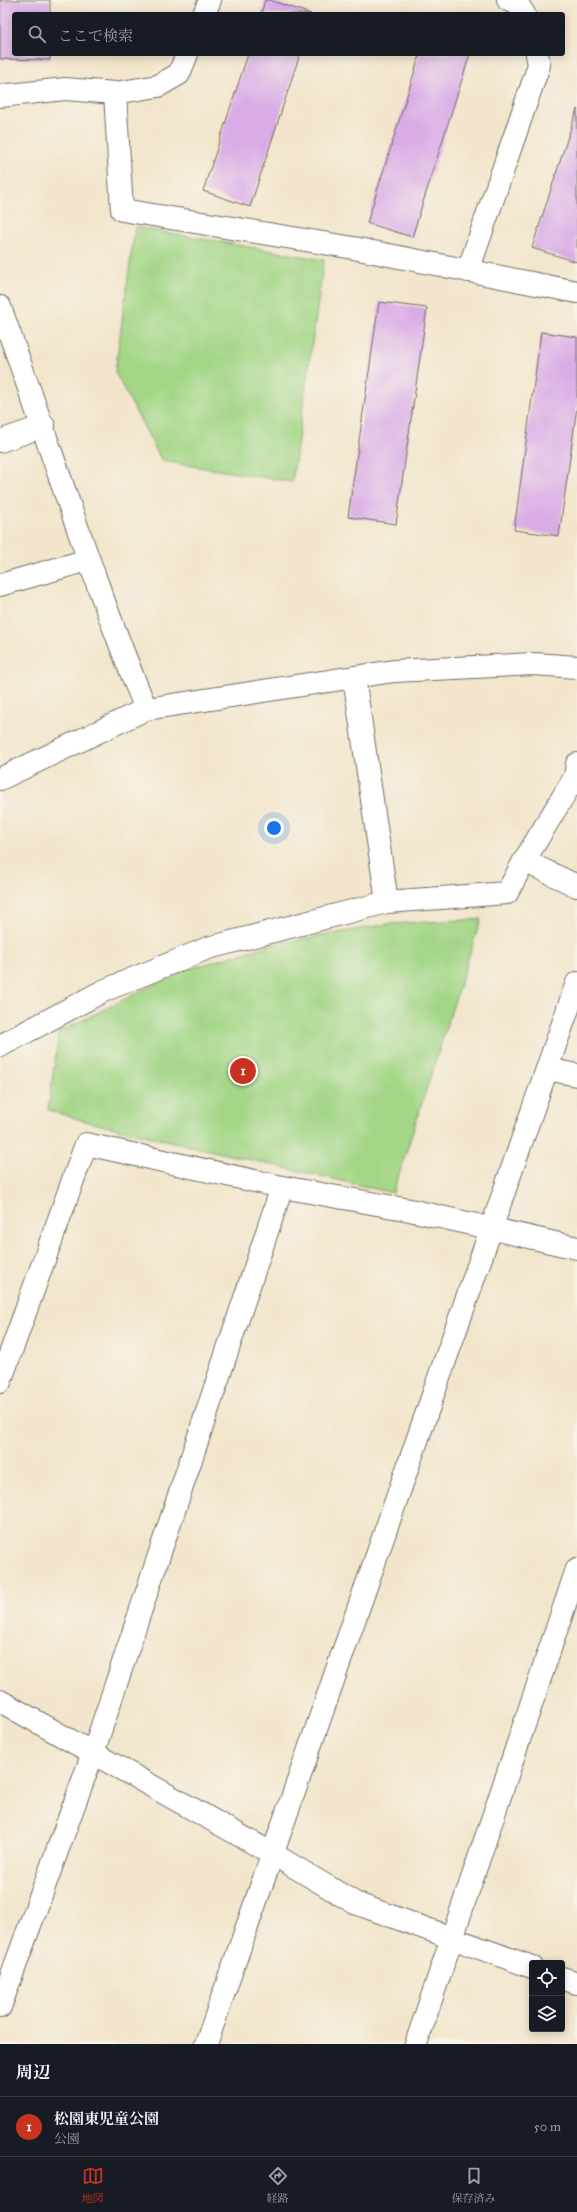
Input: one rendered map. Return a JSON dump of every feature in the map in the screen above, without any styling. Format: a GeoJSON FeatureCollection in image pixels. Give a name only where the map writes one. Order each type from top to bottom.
{"type":"FeatureCollection","features":[{"type":"Feature","properties":{"kind":"street"},"geometry":{"type":"LineString","coordinates":[[205,12],[210,0]]}},
{"type":"Feature","properties":{"kind":"street"},"geometry":{"type":"LineString","coordinates":[[508,0],[517,3],[523,12]]}},
{"type":"Feature","properties":{"kind":"street"},"geometry":{"type":"LineString","coordinates":[[0,96],[65,89],[115,93],[158,86],[179,74],[186,56]]}},
{"type":"Feature","properties":{"kind":"street"},"geometry":{"type":"LineString","coordinates":[[468,270],[539,65],[537,56]]}},
{"type":"Feature","properties":{"kind":"street"},"geometry":{"type":"LineString","coordinates":[[115,93],[122,210],[348,247],[577,292]]}},
{"type":"Feature","properties":{"kind":"street"},"geometry":{"type":"LineString","coordinates":[[0,308],[44,426],[88,560],[146,709]]}},
{"type":"Feature","properties":{"kind":"street"},"geometry":{"type":"LineString","coordinates":[[0,441],[44,426]]}},
{"type":"Feature","properties":{"kind":"street"},"geometry":{"type":"LineString","coordinates":[[0,585],[88,560]]}},
{"type":"Feature","properties":{"kind":"street"},"geometry":{"type":"LineString","coordinates":[[0,778],[146,709],[394,671],[534,664],[577,667]]}},
{"type":"Feature","properties":{"kind":"street"},"geometry":{"type":"LineString","coordinates":[[354,677],[387,902]]}},
{"type":"Feature","properties":{"kind":"street"},"geometry":{"type":"LineString","coordinates":[[0,1046],[103,991],[208,948],[387,902],[507,893],[524,861],[575,778],[577,764]]}},
{"type":"Feature","properties":{"kind":"street"},"geometry":{"type":"LineString","coordinates":[[524,861],[577,886]]}},
{"type":"Feature","properties":{"kind":"street"},"geometry":{"type":"LineString","coordinates":[[206,2044],[577,983]]}},
{"type":"Feature","properties":{"kind":"street"},"geometry":{"type":"LineString","coordinates":[[547,1069],[577,1075]]}},
{"type":"Feature","properties":{"kind":"street"},"geometry":{"type":"LineString","coordinates":[[0,1382],[86,1144],[282,1187],[410,1210],[491,1227],[577,1248]]}},
{"type":"Feature","properties":{"kind":"street"},"geometry":{"type":"LineString","coordinates":[[0,2007],[93,1753],[282,1187]]}},
{"type":"Feature","properties":{"kind":"street"},"geometry":{"type":"LineString","coordinates":[[416,2044],[577,1569]]}},
{"type":"Feature","properties":{"kind":"street"},"geometry":{"type":"LineString","coordinates":[[0,1700],[273,1854],[355,1903],[529,1966]]}},
{"type":"Feature","properties":{"kind":"street"},"geometry":{"type":"LineString","coordinates":[[565,1979],[577,1983]]}},
{"type":"Feature","properties":{"kind":"green space"},"geometry":{"type":"Polygon","coordinates":[[[135,227],[324,260],[292,482],[162,461],[115,372],[135,227]]]}},
{"type":"Feature","properties":{"kind":"green space"},"geometry":{"type":"Polygon","coordinates":[[[481,919],[393,1193],[88,1122],[48,1110],[59,1032],[181,971],[275,944],[388,924],[481,919]]]}},
{"type":"Feature","properties":{"kind":"building"},"geometry":{"type":"Polygon","coordinates":[[[0,0],[50,0],[50,12],[12,12],[12,56],[50,56],[50,60],[0,59],[0,0]]]}},
{"type":"Feature","properties":{"kind":"building"},"geometry":{"type":"Polygon","coordinates":[[[265,0],[269,0],[305,12],[262,12],[265,0]]]}},
{"type":"Feature","properties":{"kind":"building"},"geometry":{"type":"Polygon","coordinates":[[[247,56],[299,56],[250,207],[203,191],[247,56]]]}},
{"type":"Feature","properties":{"kind":"building"},"geometry":{"type":"Polygon","coordinates":[[[419,56],[469,56],[412,237],[367,223],[419,56]]]}},
{"type":"Feature","properties":{"kind":"building"},"geometry":{"type":"Polygon","coordinates":[[[577,109],[577,262],[532,248],[577,109]]]}},
{"type":"Feature","properties":{"kind":"building"},"geometry":{"type":"Polygon","coordinates":[[[379,302],[427,308],[396,524],[348,517],[379,302]]]}},
{"type":"Feature","properties":{"kind":"building"},"geometry":{"type":"Polygon","coordinates":[[[541,332],[577,337],[577,407],[559,536],[514,530],[541,332]]]}},
{"type":"Feature","properties":{"kind":"place","name":"松園東児童公園"},"geometry":{"type":"Point","coordinates":[243,1071]}}]}
